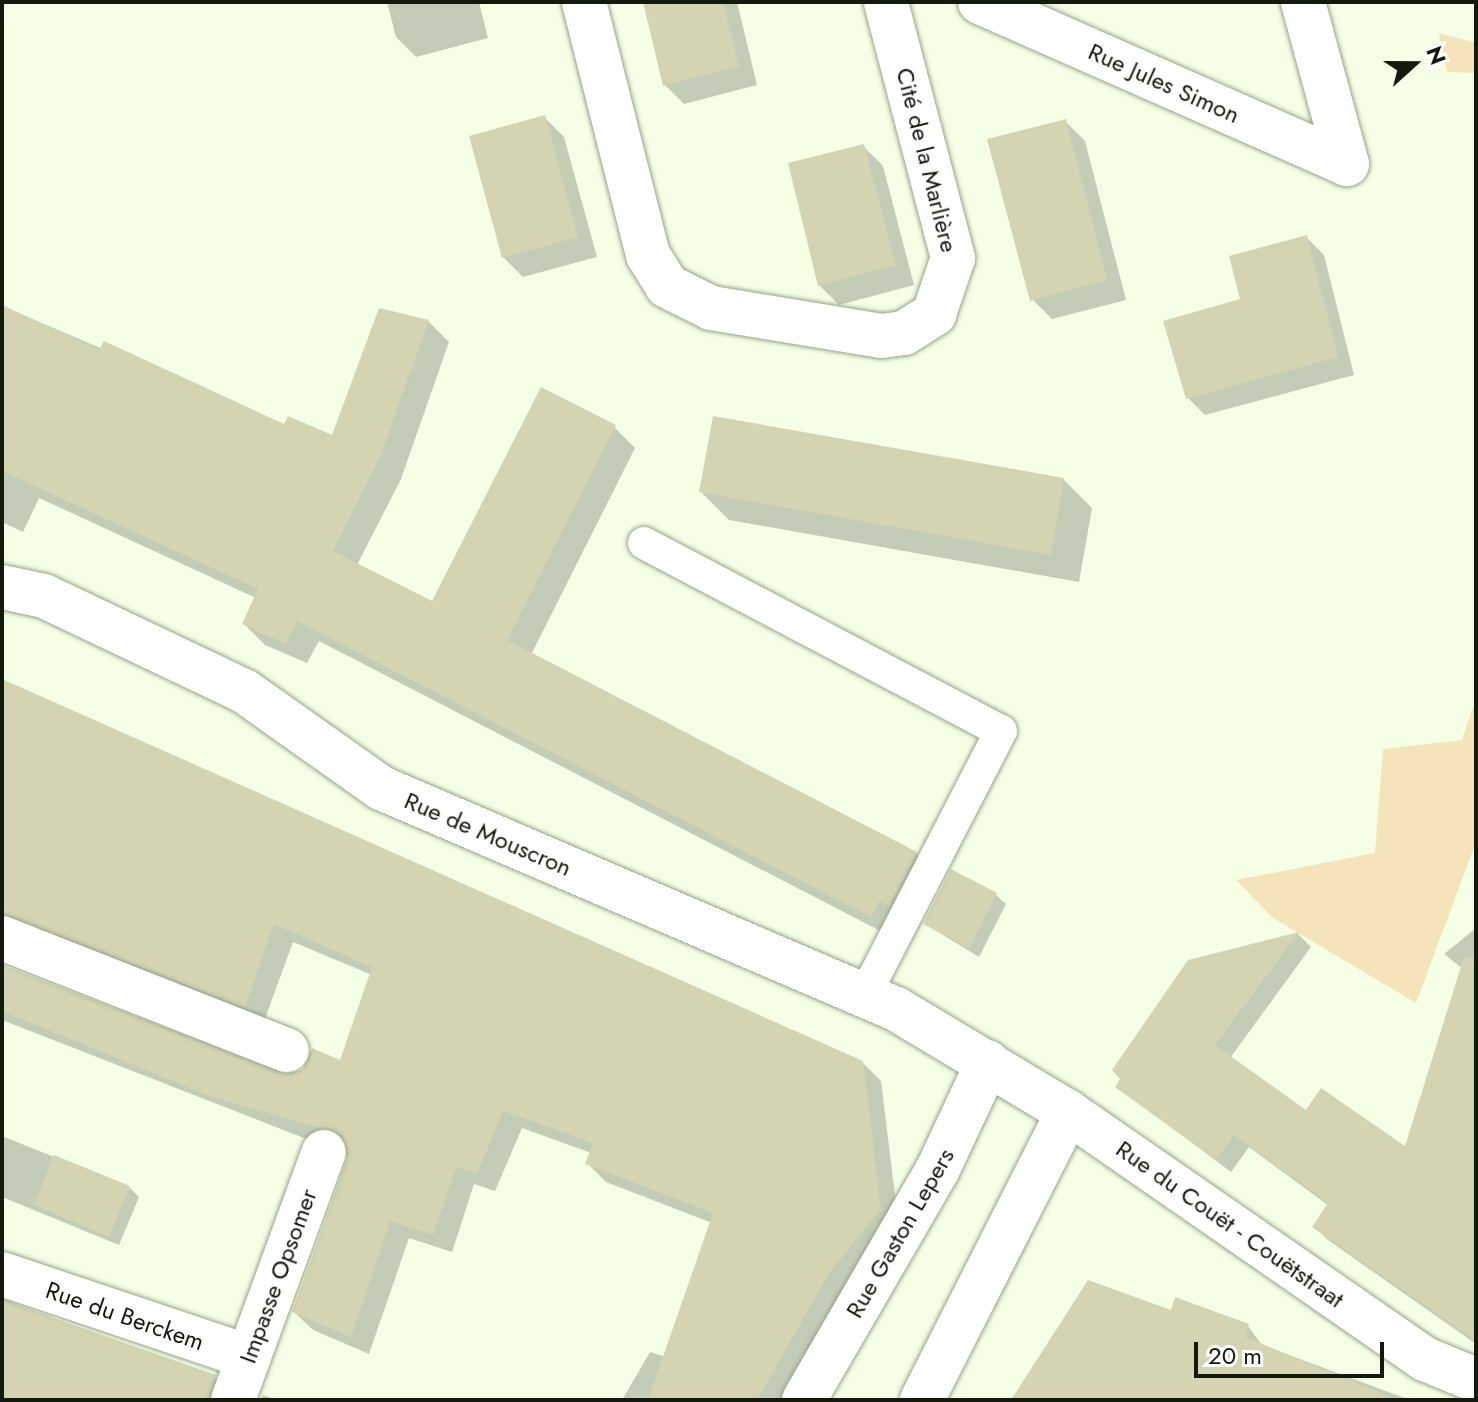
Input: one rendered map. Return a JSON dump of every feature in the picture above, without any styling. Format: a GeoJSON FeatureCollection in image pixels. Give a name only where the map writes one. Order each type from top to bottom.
{"type":"FeatureCollection","features":[{"type":"Feature","properties":{"kind":"street","name":"Cité de la Marlière"},"geometry":{"type":"LineString","coordinates":[[584,2],[648,255],[667,286],[711,308],[862,336],[921,325],[951,278],[950,234],[886,2]]}},
{"type":"Feature","properties":{"kind":"street","name":"Rue Jules Simon"},"geometry":{"type":"LineString","coordinates":[[980,2],[1347,164],[1303,2]]}},
{"type":"Feature","properties":{"kind":"street","name":"Rue de Mouscron"},"geometry":{"type":"LineString","coordinates":[[2,587],[44,596],[244,691],[381,788],[865,995],[988,1062]]}},
{"type":"Feature","properties":{"kind":"street"},"geometry":{"type":"LineString","coordinates":[[2,938],[287,1050]]}},
{"type":"Feature","properties":{"kind":"street","name":"Rue du Couët - Couëtstraat"},"geometry":{"type":"LineString","coordinates":[[988,1062],[1068,1112],[1425,1359],[1476,1380]]}},
{"type":"Feature","properties":{"kind":"street","name":"Rue Gaston Lepers"},"geometry":{"type":"LineString","coordinates":[[804,1400],[937,1171],[988,1062]]}},
{"type":"Feature","properties":{"kind":"street"},"geometry":{"type":"LineString","coordinates":[[922,1400],[1068,1112]]}},
{"type":"Feature","properties":{"kind":"street","name":"Impasse Opsomer"},"geometry":{"type":"LineString","coordinates":[[233,1400],[324,1152]]}},
{"type":"Feature","properties":{"kind":"street","name":"Rue du Berckem"},"geometry":{"type":"LineString","coordinates":[[2,1274],[248,1357]]}},
{"type":"Feature","properties":{"kind":"lane"},"geometry":{"type":"LineString","coordinates":[[644,543],[1001,731],[865,995]]}},
{"type":"Feature","properties":{"kind":"shaded area"},"geometry":{"type":"Polygon","coordinates":[[[1439,33],[1476,43],[1476,73],[1447,72],[1439,33]]]}},
{"type":"Feature","properties":{"kind":"shaded area"},"geometry":{"type":"Polygon","coordinates":[[[1476,698],[1476,842],[1416,1003],[1273,918],[1236,880],[1375,853],[1383,749],[1462,740],[1476,698]]]}},
{"type":"Feature","properties":{"kind":"building"},"geometry":{"type":"Polygon","coordinates":[[[643,2],[723,2],[739,66],[663,86],[643,2]]]}},
{"type":"Feature","properties":{"kind":"building"},"geometry":{"type":"Polygon","coordinates":[[[545,115],[578,237],[502,258],[469,136],[545,115]]]}},
{"type":"Feature","properties":{"kind":"building"},"geometry":{"type":"Polygon","coordinates":[[[1066,119],[1107,280],[1030,301],[987,139],[1066,119]]]}},
{"type":"Feature","properties":{"kind":"building"},"geometry":{"type":"Polygon","coordinates":[[[864,144],[896,265],[818,286],[788,163],[864,144]]]}},
{"type":"Feature","properties":{"kind":"building"},"geometry":{"type":"Polygon","coordinates":[[[1307,235],[1338,357],[1186,399],[1163,321],[1240,299],[1229,256],[1307,235]]]}},
{"type":"Feature","properties":{"kind":"building"},"geometry":{"type":"Polygon","coordinates":[[[2,305],[99,350],[104,341],[284,424],[288,416],[332,435],[379,308],[429,320],[380,457],[333,551],[432,601],[541,387],[616,425],[507,640],[917,852],[889,906],[879,901],[871,917],[297,621],[286,644],[242,624],[258,589],[2,471],[2,305]]]}},
{"type":"Feature","properties":{"kind":"building"},"geometry":{"type":"Polygon","coordinates":[[[713,416],[1064,478],[1051,555],[699,492],[713,416]]]}},
{"type":"Feature","properties":{"kind":"building"},"geometry":{"type":"Polygon","coordinates":[[[2,679],[863,1061],[881,1209],[830,1272],[757,1400],[648,1400],[713,1213],[585,1164],[593,1143],[503,1111],[477,1174],[456,1167],[433,1235],[390,1221],[351,1337],[292,1312],[347,1161],[343,1135],[207,1095],[2,1011],[2,965],[290,1075],[303,1069],[312,1048],[340,1060],[372,967],[274,924],[245,1007],[2,914],[2,679]]]}},
{"type":"Feature","properties":{"kind":"building"},"geometry":{"type":"Polygon","coordinates":[[[951,869],[997,893],[969,948],[923,924],[951,869]]]}},
{"type":"Feature","properties":{"kind":"building"},"geometry":{"type":"Polygon","coordinates":[[[1299,932],[1215,1045],[1306,1110],[1321,1088],[1405,1146],[1464,957],[1476,959],[1476,1341],[1312,1227],[1328,1203],[1234,1135],[1216,1160],[1115,1087],[1120,1079],[1112,1070],[1188,960],[1299,932]]]}},
{"type":"Feature","properties":{"kind":"building"},"geometry":{"type":"Polygon","coordinates":[[[54,1155],[130,1186],[109,1237],[34,1205],[54,1155]]]}},
{"type":"Feature","properties":{"kind":"building"},"geometry":{"type":"Polygon","coordinates":[[[1088,1280],[1171,1310],[1175,1297],[1249,1324],[1245,1337],[1398,1400],[1011,1400],[1088,1280]]]}},
{"type":"Feature","properties":{"kind":"building"},"geometry":{"type":"Polygon","coordinates":[[[2,1300],[216,1375],[209,1400],[2,1400],[2,1300]]]}}]}
